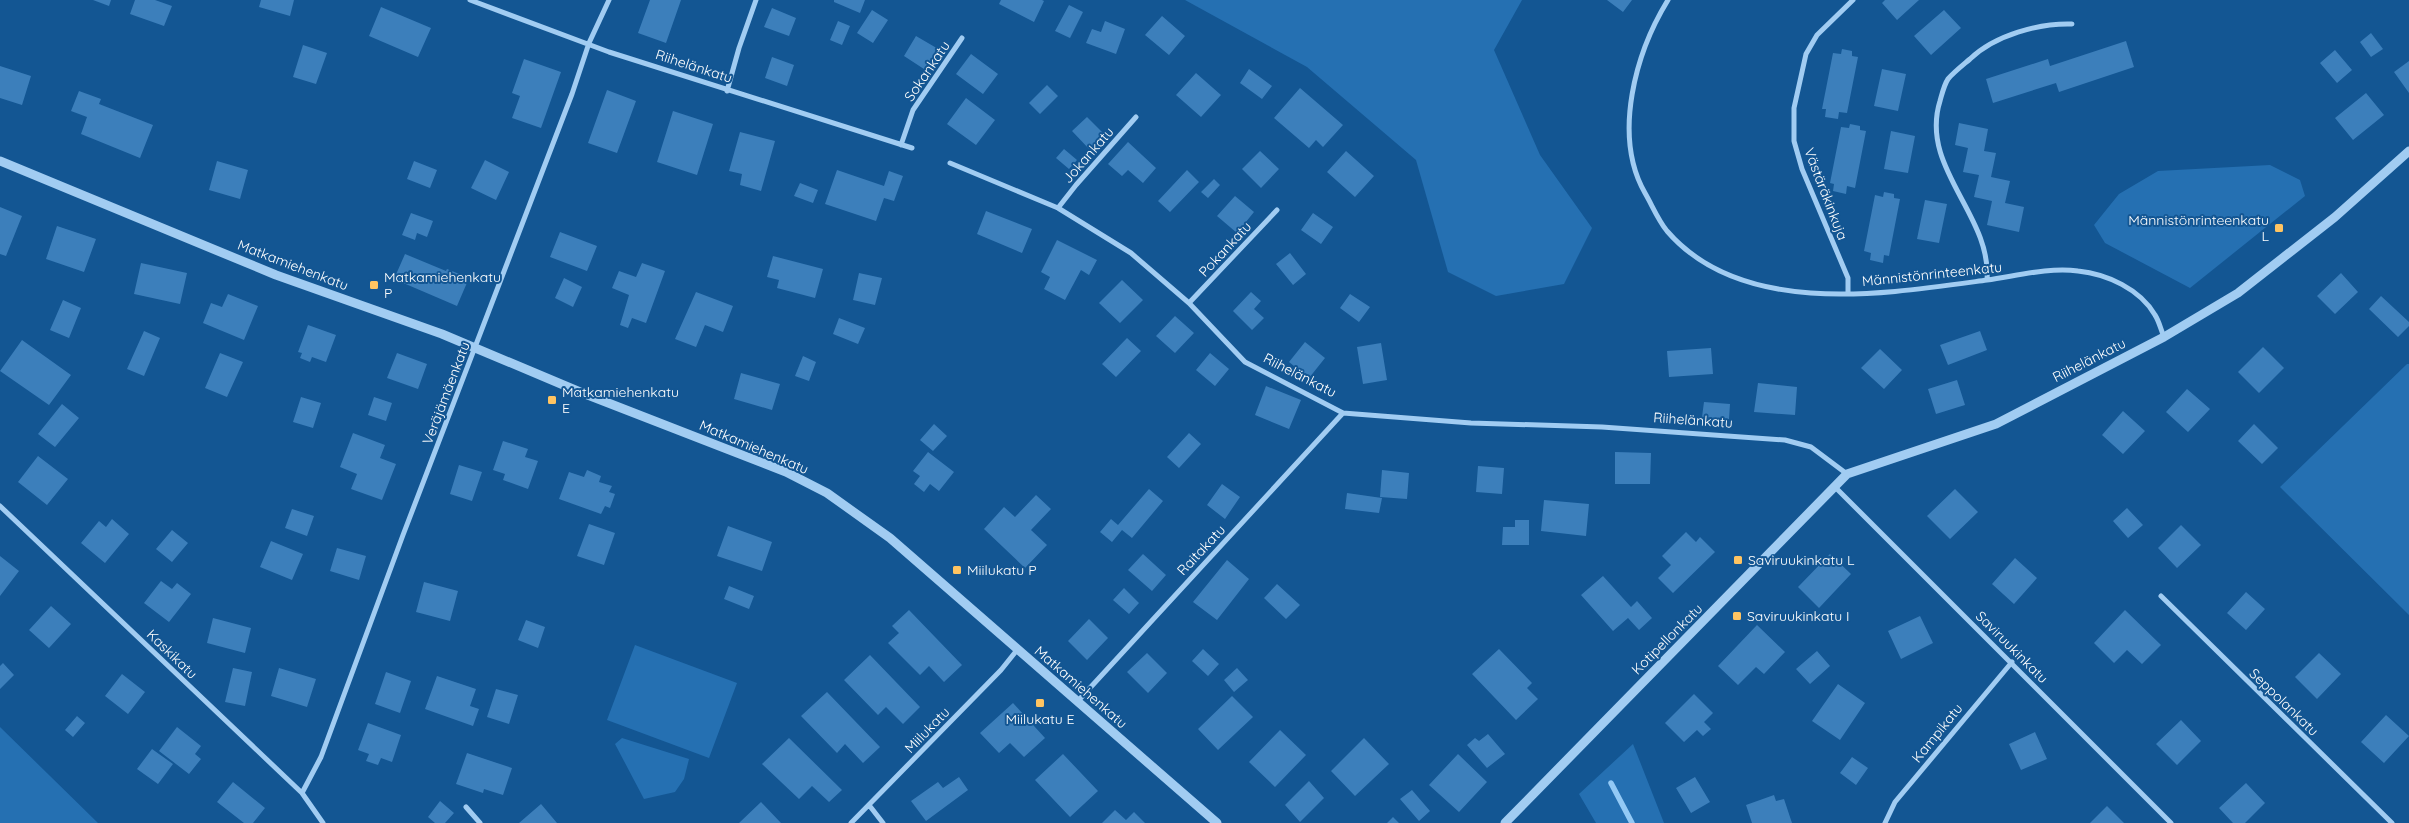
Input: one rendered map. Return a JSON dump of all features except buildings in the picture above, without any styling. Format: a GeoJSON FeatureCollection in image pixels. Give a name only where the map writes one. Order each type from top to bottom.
{"type":"FeatureCollection","features":[{"type":"Feature","properties":{"kind":"street","name":"Riihelänkatu"},"geometry":{"type":"LineString","coordinates":[[470,0],[609,52],[727,91],[912,148]]}},
{"type":"Feature","properties":{"kind":"street","name":"Veräjämäenkatu"},"geometry":{"type":"LineString","coordinates":[[302,793],[321,757],[572,94],[589,44],[609,0]]}},
{"type":"Feature","properties":{"kind":"street"},"geometry":{"type":"LineString","coordinates":[[727,91],[739,48],[756,0]]}},
{"type":"Feature","properties":{"kind":"street","name":"Männistönrinteenkatu"},"geometry":{"type":"LineString","coordinates":[[1668,0],[1639,60],[1630,110],[1630,153],[1641,186],[1666,230],[1707,266],[1750,284],[1793,292],[1848,294],[1916,290],[2045,272],[2077,271],[2105,277],[2140,295],[2155,315],[2164,337]]}},
{"type":"Feature","properties":{"kind":"street","name":"Västäräkinkuja"},"geometry":{"type":"LineString","coordinates":[[1848,294],[1848,278],[1802,169],[1794,141],[1794,108],[1806,54],[1817,35],[1853,0]]}},
{"type":"Feature","properties":{"kind":"street"},"geometry":{"type":"LineString","coordinates":[[1987,280],[1988,267],[1979,232],[1945,170],[1937,138],[1938,109],[1946,81],[1976,53],[2019,31],[2056,23],[2072,24]]}},
{"type":"Feature","properties":{"kind":"street","name":"Sokankatu"},"geometry":{"type":"LineString","coordinates":[[901,145],[913,110],[962,38]]}},
{"type":"Feature","properties":{"kind":"street","name":"Jokankatu"},"geometry":{"type":"LineString","coordinates":[[1058,208],[1136,117]]}},
{"type":"Feature","properties":{"kind":"street","name":"Riihelänkatu"},"geometry":{"type":"LineString","coordinates":[[950,163],[1058,208],[1131,252],[1189,303],[1245,362],[1343,413],[1471,423],[1602,427],[1785,440],[1811,447],[1847,474],[1996,424],[2164,337],[2238,293],[2335,217],[2409,151]]}},
{"type":"Feature","properties":{"kind":"street","name":"Matkamiehenkatu"},"geometry":{"type":"LineString","coordinates":[[0,161],[276,275],[424,328],[786,472],[827,494],[890,538],[1217,823]]}},
{"type":"Feature","properties":{"kind":"street","name":"Pokankatu"},"geometry":{"type":"LineString","coordinates":[[1189,303],[1277,210]]}},
{"type":"Feature","properties":{"kind":"street","name":"Raitakatu"},"geometry":{"type":"LineString","coordinates":[[1077,702],[1343,413]]}},
{"type":"Feature","properties":{"kind":"street","name":"Kotipellonkatu"},"geometry":{"type":"LineString","coordinates":[[1505,823],[1836,488],[1847,474]]}},
{"type":"Feature","properties":{"kind":"street","name":"Saviruukinkatu"},"geometry":{"type":"LineString","coordinates":[[1836,488],[2171,823]]}},
{"type":"Feature","properties":{"kind":"street","name":"Kaskikatu"},"geometry":{"type":"LineString","coordinates":[[0,506],[302,793],[323,823]]}},
{"type":"Feature","properties":{"kind":"street","name":"Seppolankatu"},"geometry":{"type":"LineString","coordinates":[[2161,596],[2392,823]]}},
{"type":"Feature","properties":{"kind":"street","name":"Miilukatu"},"geometry":{"type":"LineString","coordinates":[[851,823],[1001,670],[1017,650]]}},
{"type":"Feature","properties":{"kind":"street","name":"Kampikatu"},"geometry":{"type":"LineString","coordinates":[[1885,823],[1895,802],[2012,662]]}},
{"type":"Feature","properties":{"kind":"street"},"geometry":{"type":"LineString","coordinates":[[869,805],[883,823]]}},
{"type":"Feature","properties":{"kind":"street"},"geometry":{"type":"LineString","coordinates":[[466,807],[480,823]]}},
{"type":"Feature","properties":{"kind":"shaded area"},"geometry":{"type":"Polygon","coordinates":[[[1185,0],[1522,0],[1494,50],[1540,155],[1592,228],[1564,284],[1496,296],[1448,272],[1416,160],[1307,67],[1185,0]]]}},
{"type":"Feature","properties":{"kind":"shaded area"},"geometry":{"type":"Polygon","coordinates":[[[2270,165],[2300,180],[2305,196],[2190,288],[2105,243],[2094,225],[2119,194],[2158,171],[2270,165]]]}},
{"type":"Feature","properties":{"kind":"shaded area"},"geometry":{"type":"Polygon","coordinates":[[[2409,364],[2409,615],[2280,487],[2409,364]]]}},
{"type":"Feature","properties":{"kind":"shaded area"},"geometry":{"type":"Polygon","coordinates":[[[635,645],[737,683],[709,758],[607,720],[635,645]]]}},
{"type":"Feature","properties":{"kind":"shaded area"},"geometry":{"type":"Polygon","coordinates":[[[0,727],[98,823],[0,823],[0,727]]]}},
{"type":"Feature","properties":{"kind":"shaded area"},"geometry":{"type":"Polygon","coordinates":[[[622,738],[689,759],[684,779],[675,792],[644,799],[615,744],[622,738]]]}},
{"type":"Feature","properties":{"kind":"shaded area"},"geometry":{"type":"Polygon","coordinates":[[[1633,744],[1664,823],[1596,823],[1579,794],[1633,744]]]}},
{"type":"Feature","properties":{"kind":"waterway"},"geometry":{"type":"LineString","coordinates":[[1611,783],[1632,823]]}},
{"type":"Feature","properties":{"kind":"place","name":"Männistönrinteenkatu L"},"geometry":{"type":"Point","coordinates":[2279,228]}},
{"type":"Feature","properties":{"kind":"place","name":"Matkamiehenkatu P"},"geometry":{"type":"Point","coordinates":[374,285]}},
{"type":"Feature","properties":{"kind":"place","name":"Matkamiehenkatu E"},"geometry":{"type":"Point","coordinates":[552,400]}},
{"type":"Feature","properties":{"kind":"place","name":"Saviruukinkatu L"},"geometry":{"type":"Point","coordinates":[1738,560]}},
{"type":"Feature","properties":{"kind":"place","name":"Miilukatu P"},"geometry":{"type":"Point","coordinates":[957,570]}},
{"type":"Feature","properties":{"kind":"place","name":"Saviruukinkatu I"},"geometry":{"type":"Point","coordinates":[1737,616]}},
{"type":"Feature","properties":{"kind":"place","name":"Miilukatu E"},"geometry":{"type":"Point","coordinates":[1040,703]}}]}
